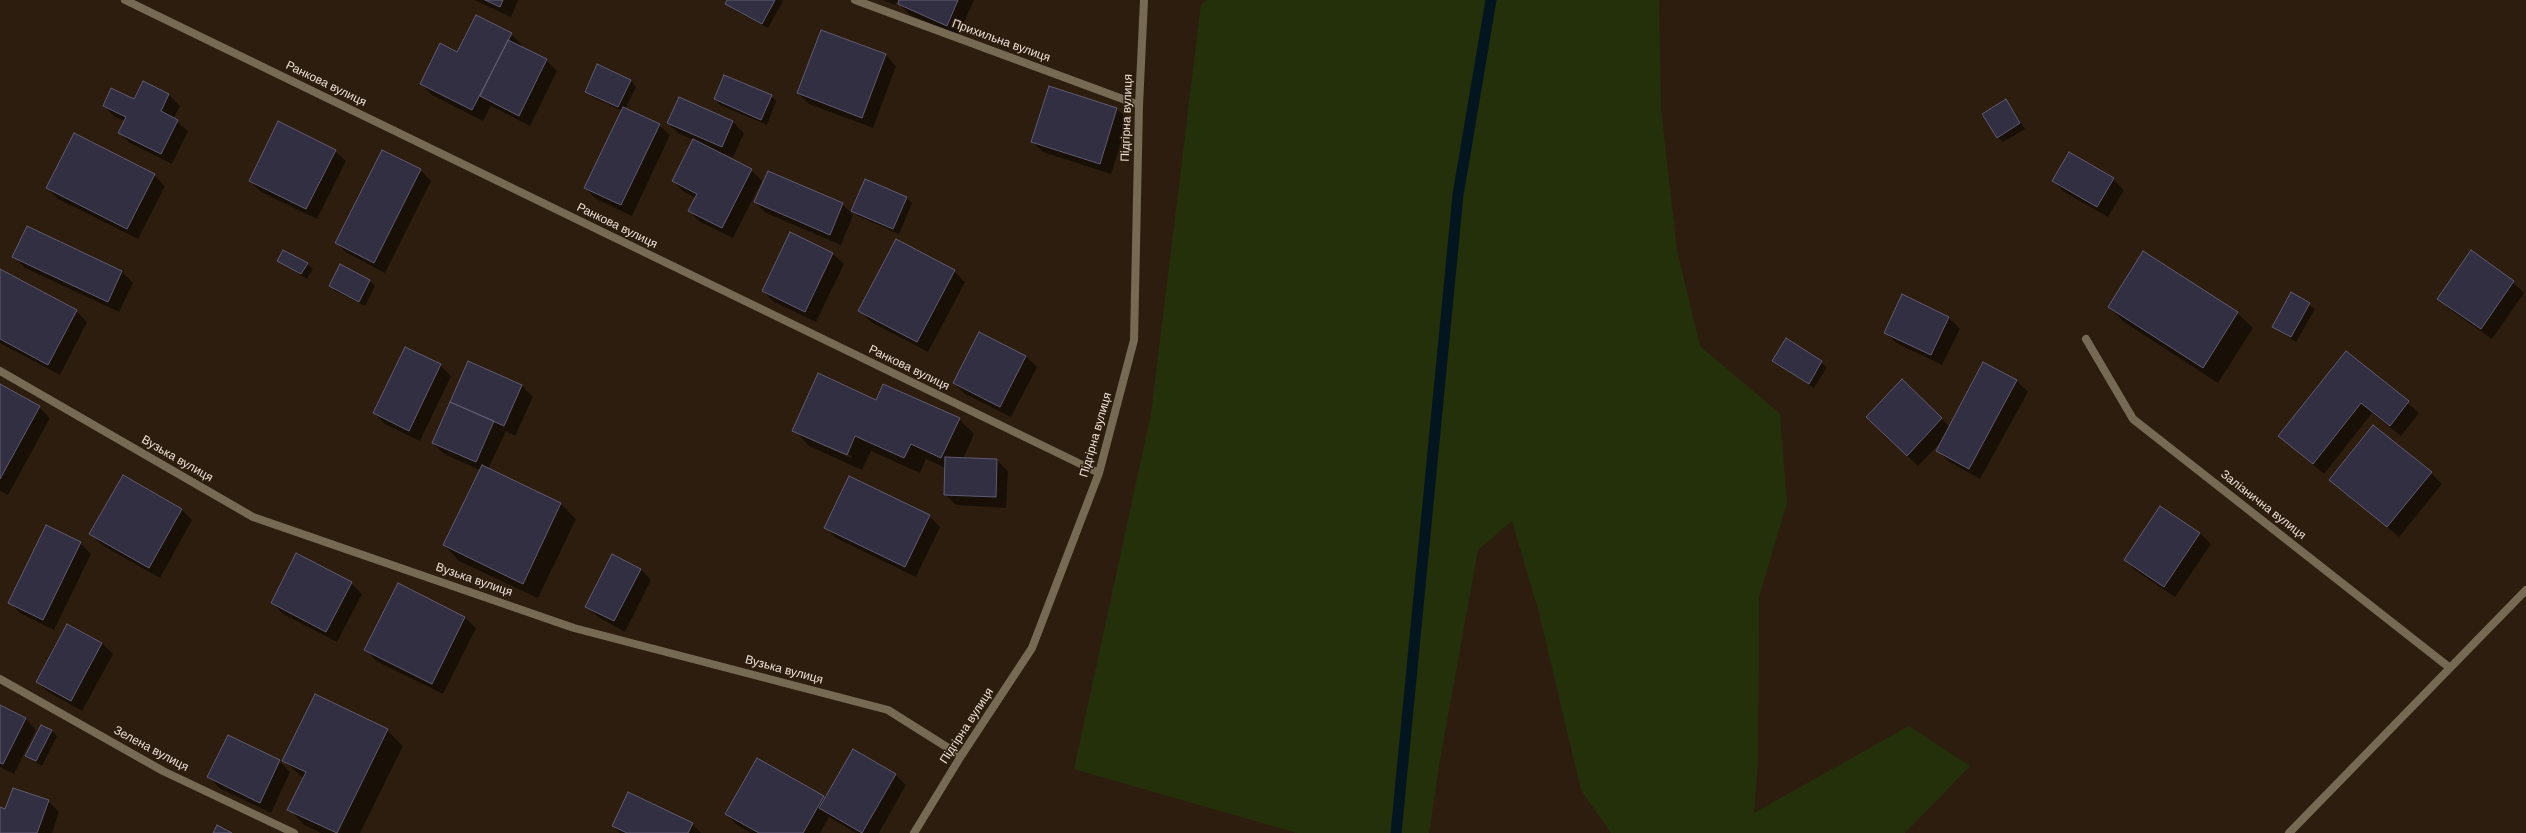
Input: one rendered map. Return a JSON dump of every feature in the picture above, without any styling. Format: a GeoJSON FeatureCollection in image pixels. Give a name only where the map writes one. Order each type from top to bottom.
{"type":"FeatureCollection","features":[{"type":"Feature","properties":{"kind":"street","name":"Ранкова вулиця"},"geometry":{"type":"LineString","coordinates":[[125,0],[1099,473]]}},
{"type":"Feature","properties":{"kind":"street","name":"Прихильна вулиця"},"geometry":{"type":"LineString","coordinates":[[855,0],[1139,105]]}},
{"type":"Feature","properties":{"kind":"street","name":"Підгірна вулиця"},"geometry":{"type":"LineString","coordinates":[[914,833],[961,756],[1032,648],[1099,473],[1134,340],[1139,105],[1144,0]]}},
{"type":"Feature","properties":{"kind":"street","name":"Залізнична вулиця"},"geometry":{"type":"LineString","coordinates":[[2086,339],[2133,418],[2450,668]]}},
{"type":"Feature","properties":{"kind":"street","name":"Вузька вулиця"},"geometry":{"type":"LineString","coordinates":[[0,371],[253,516],[574,628],[888,710],[961,756]]}},
{"type":"Feature","properties":{"kind":"street"},"geometry":{"type":"LineString","coordinates":[[2289,833],[2526,590]]}},
{"type":"Feature","properties":{"kind":"street","name":"Зелена вулиця"},"geometry":{"type":"LineString","coordinates":[[0,679],[163,771],[294,833]]}},
{"type":"Feature","properties":{"kind":"green space"},"geometry":{"type":"Polygon","coordinates":[[[1207,0],[1659,0],[1661,109],[1677,250],[1700,346],[1780,414],[1787,503],[1759,597],[1758,762],[1754,813],[1909,726],[1970,766],[1905,833],[1611,833],[1581,790],[1539,613],[1512,521],[1478,550],[1440,760],[1429,833],[1297,833],[1074,769],[1151,414],[1201,5],[1207,0]]]}},
{"type":"Feature","properties":{"kind":"building"},"geometry":{"type":"Polygon","coordinates":[[[485,0],[503,0],[500,7],[485,0]]]}},
{"type":"Feature","properties":{"kind":"building"},"geometry":{"type":"Polygon","coordinates":[[[727,0],[775,0],[762,24],[725,4],[727,0]]]}},
{"type":"Feature","properties":{"kind":"building"},"geometry":{"type":"Polygon","coordinates":[[[899,0],[958,0],[947,26],[898,4],[899,0]]]}},
{"type":"Feature","properties":{"kind":"building"},"geometry":{"type":"Polygon","coordinates":[[[476,15],[512,33],[472,110],[420,84],[440,43],[457,52],[476,15]]]}},
{"type":"Feature","properties":{"kind":"building"},"geometry":{"type":"Polygon","coordinates":[[[821,30],[886,54],[862,118],[797,93],[821,30]]]}},
{"type":"Feature","properties":{"kind":"building"},"geometry":{"type":"Polygon","coordinates":[[[508,40],[547,59],[519,116],[480,96],[508,40]]]}},
{"type":"Feature","properties":{"kind":"building"},"geometry":{"type":"Polygon","coordinates":[[[597,64],[631,80],[618,107],[585,92],[597,64]]]}},
{"type":"Feature","properties":{"kind":"building"},"geometry":{"type":"Polygon","coordinates":[[[724,75],[772,95],[761,120],[714,99],[724,75]]]}},
{"type":"Feature","properties":{"kind":"building"},"geometry":{"type":"Polygon","coordinates":[[[143,81],[169,94],[161,111],[178,120],[161,154],[118,133],[126,117],[103,106],[111,88],[134,99],[143,81]]]}},
{"type":"Feature","properties":{"kind":"building"},"geometry":{"type":"Polygon","coordinates":[[[1049,86],[1117,108],[1100,164],[1031,142],[1049,86]]]}},
{"type":"Feature","properties":{"kind":"building"},"geometry":{"type":"Polygon","coordinates":[[[679,97],[733,121],[722,147],[667,123],[679,97]]]}},
{"type":"Feature","properties":{"kind":"building"},"geometry":{"type":"Polygon","coordinates":[[[2006,99],[2020,123],[1997,138],[1982,114],[2006,99]]]}},
{"type":"Feature","properties":{"kind":"building"},"geometry":{"type":"Polygon","coordinates":[[[623,107],[660,124],[621,205],[584,188],[623,107]]]}},
{"type":"Feature","properties":{"kind":"building"},"geometry":{"type":"Polygon","coordinates":[[[278,121],[336,150],[306,209],[249,181],[278,121]]]}},
{"type":"Feature","properties":{"kind":"building"},"geometry":{"type":"Polygon","coordinates":[[[74,133],[155,174],[127,229],[46,188],[74,133]]]}},
{"type":"Feature","properties":{"kind":"building"},"geometry":{"type":"Polygon","coordinates":[[[693,139],[752,169],[722,228],[688,211],[697,194],[672,181],[693,139]]]}},
{"type":"Feature","properties":{"kind":"building"},"geometry":{"type":"Polygon","coordinates":[[[382,150],[421,169],[374,263],[335,243],[382,150]]]}},
{"type":"Feature","properties":{"kind":"building"},"geometry":{"type":"Polygon","coordinates":[[[2069,152],[2114,178],[2097,207],[2052,181],[2069,152]]]}},
{"type":"Feature","properties":{"kind":"building"},"geometry":{"type":"Polygon","coordinates":[[[768,171],[843,203],[830,235],[754,202],[768,171]]]}},
{"type":"Feature","properties":{"kind":"building"},"geometry":{"type":"Polygon","coordinates":[[[865,179],[907,197],[893,229],[851,211],[865,179]]]}},
{"type":"Feature","properties":{"kind":"building"},"geometry":{"type":"Polygon","coordinates":[[[27,226],[122,271],[108,302],[12,257],[27,226]]]}},
{"type":"Feature","properties":{"kind":"building"},"geometry":{"type":"Polygon","coordinates":[[[790,232],[833,253],[805,312],[762,291],[790,232]]]}},
{"type":"Feature","properties":{"kind":"building"},"geometry":{"type":"Polygon","coordinates":[[[896,239],[955,270],[917,342],[858,311],[896,239]]]}},
{"type":"Feature","properties":{"kind":"building"},"geometry":{"type":"Polygon","coordinates":[[[283,250],[308,263],[301,274],[277,261],[283,250]]]}},
{"type":"Feature","properties":{"kind":"building"},"geometry":{"type":"Polygon","coordinates":[[[2471,250],[2514,281],[2481,329],[2437,299],[2471,250]]]}},
{"type":"Feature","properties":{"kind":"building"},"geometry":{"type":"Polygon","coordinates":[[[2143,251],[2238,312],[2203,368],[2108,307],[2143,251]]]}},
{"type":"Feature","properties":{"kind":"building"},"geometry":{"type":"Polygon","coordinates":[[[340,264],[370,280],[359,302],[329,286],[340,264]]]}},
{"type":"Feature","properties":{"kind":"building"},"geometry":{"type":"Polygon","coordinates":[[[0,269],[77,310],[48,365],[0,339],[0,269]]]}},
{"type":"Feature","properties":{"kind":"building"},"geometry":{"type":"Polygon","coordinates":[[[2291,292],[2310,303],[2291,337],[2272,327],[2291,292]]]}},
{"type":"Feature","properties":{"kind":"building"},"geometry":{"type":"Polygon","coordinates":[[[1902,294],[1949,317],[1931,355],[1884,333],[1902,294]]]}},
{"type":"Feature","properties":{"kind":"building"},"geometry":{"type":"Polygon","coordinates":[[[979,332],[1026,356],[1000,407],[953,383],[979,332]]]}},
{"type":"Feature","properties":{"kind":"building"},"geometry":{"type":"Polygon","coordinates":[[[1786,338],[1822,361],[1809,384],[1772,361],[1786,338]]]}},
{"type":"Feature","properties":{"kind":"building"},"geometry":{"type":"Polygon","coordinates":[[[405,347],[441,364],[409,431],[373,413],[405,347]]]}},
{"type":"Feature","properties":{"kind":"building"},"geometry":{"type":"Polygon","coordinates":[[[2346,351],[2409,401],[2390,426],[2361,403],[2313,464],[2278,436],[2346,351]]]}},
{"type":"Feature","properties":{"kind":"building"},"geometry":{"type":"Polygon","coordinates":[[[468,361],[522,385],[504,426],[450,402],[468,361]]]}},
{"type":"Feature","properties":{"kind":"building"},"geometry":{"type":"Polygon","coordinates":[[[1983,362],[2017,380],[1969,469],[1936,451],[1983,362]]]}},
{"type":"Feature","properties":{"kind":"building"},"geometry":{"type":"Polygon","coordinates":[[[818,373],[876,400],[883,384],[960,418],[941,458],[911,444],[904,458],[855,436],[847,455],[792,431],[818,373]]]}},
{"type":"Feature","properties":{"kind":"building"},"geometry":{"type":"Polygon","coordinates":[[[1902,379],[1942,418],[1907,456],[1866,417],[1902,379]]]}},
{"type":"Feature","properties":{"kind":"building"},"geometry":{"type":"Polygon","coordinates":[[[0,384],[40,406],[0,479],[0,384]]]}},
{"type":"Feature","properties":{"kind":"building"},"geometry":{"type":"Polygon","coordinates":[[[450,402],[494,421],[476,462],[432,443],[450,402]]]}},
{"type":"Feature","properties":{"kind":"building"},"geometry":{"type":"Polygon","coordinates":[[[2373,425],[2432,472],[2387,527],[2329,480],[2373,425]]]}},
{"type":"Feature","properties":{"kind":"building"},"geometry":{"type":"Polygon","coordinates":[[[945,457],[997,459],[996,497],[944,495],[945,457]]]}},
{"type":"Feature","properties":{"kind":"building"},"geometry":{"type":"Polygon","coordinates":[[[482,465],[561,503],[523,584],[443,545],[482,465]]]}},
{"type":"Feature","properties":{"kind":"building"},"geometry":{"type":"Polygon","coordinates":[[[123,475],[182,509],[149,568],[89,534],[123,475]]]}},
{"type":"Feature","properties":{"kind":"building"},"geometry":{"type":"Polygon","coordinates":[[[849,476],[930,515],[905,567],[824,528],[849,476]]]}},
{"type":"Feature","properties":{"kind":"building"},"geometry":{"type":"Polygon","coordinates":[[[2160,506],[2200,533],[2164,587],[2124,560],[2160,506]]]}},
{"type":"Feature","properties":{"kind":"building"},"geometry":{"type":"Polygon","coordinates":[[[46,525],[81,542],[43,620],[8,603],[46,525]]]}},
{"type":"Feature","properties":{"kind":"building"},"geometry":{"type":"Polygon","coordinates":[[[296,553],[352,582],[326,632],[271,603],[296,553]]]}},
{"type":"Feature","properties":{"kind":"building"},"geometry":{"type":"Polygon","coordinates":[[[612,554],[641,569],[614,621],[585,607],[612,554]]]}},
{"type":"Feature","properties":{"kind":"building"},"geometry":{"type":"Polygon","coordinates":[[[398,583],[465,617],[432,684],[364,650],[398,583]]]}},
{"type":"Feature","properties":{"kind":"building"},"geometry":{"type":"Polygon","coordinates":[[[67,624],[102,643],[71,701],[36,682],[67,624]]]}},
{"type":"Feature","properties":{"kind":"building"},"geometry":{"type":"Polygon","coordinates":[[[315,694],[388,729],[337,833],[287,810],[306,772],[282,761],[315,694]]]}},
{"type":"Feature","properties":{"kind":"building"},"geometry":{"type":"Polygon","coordinates":[[[0,705],[26,718],[3,764],[0,763],[0,705]]]}},
{"type":"Feature","properties":{"kind":"building"},"geometry":{"type":"Polygon","coordinates":[[[41,725],[52,730],[36,761],[25,756],[41,725]]]}},
{"type":"Feature","properties":{"kind":"building"},"geometry":{"type":"Polygon","coordinates":[[[228,735],[280,760],[260,803],[207,777],[228,735]]]}},
{"type":"Feature","properties":{"kind":"building"},"geometry":{"type":"Polygon","coordinates":[[[853,749],[896,774],[862,833],[819,808],[853,749]]]}},
{"type":"Feature","properties":{"kind":"building"},"geometry":{"type":"Polygon","coordinates":[[[757,758],[824,796],[803,833],[759,833],[725,814],[757,758]]]}},
{"type":"Feature","properties":{"kind":"building"},"geometry":{"type":"Polygon","coordinates":[[[13,788],[49,800],[37,833],[0,833],[0,807],[5,809],[13,788]]]}},
{"type":"Feature","properties":{"kind":"building"},"geometry":{"type":"Polygon","coordinates":[[[628,792],[693,823],[688,833],[627,833],[612,826],[628,792]]]}},
{"type":"Feature","properties":{"kind":"building"},"geometry":{"type":"Polygon","coordinates":[[[217,825],[232,833],[213,833],[217,825]]]}},
{"type":"Feature","properties":{"kind":"waterway"},"geometry":{"type":"LineString","coordinates":[[1396,833],[1458,195],[1491,0]]}}]}
